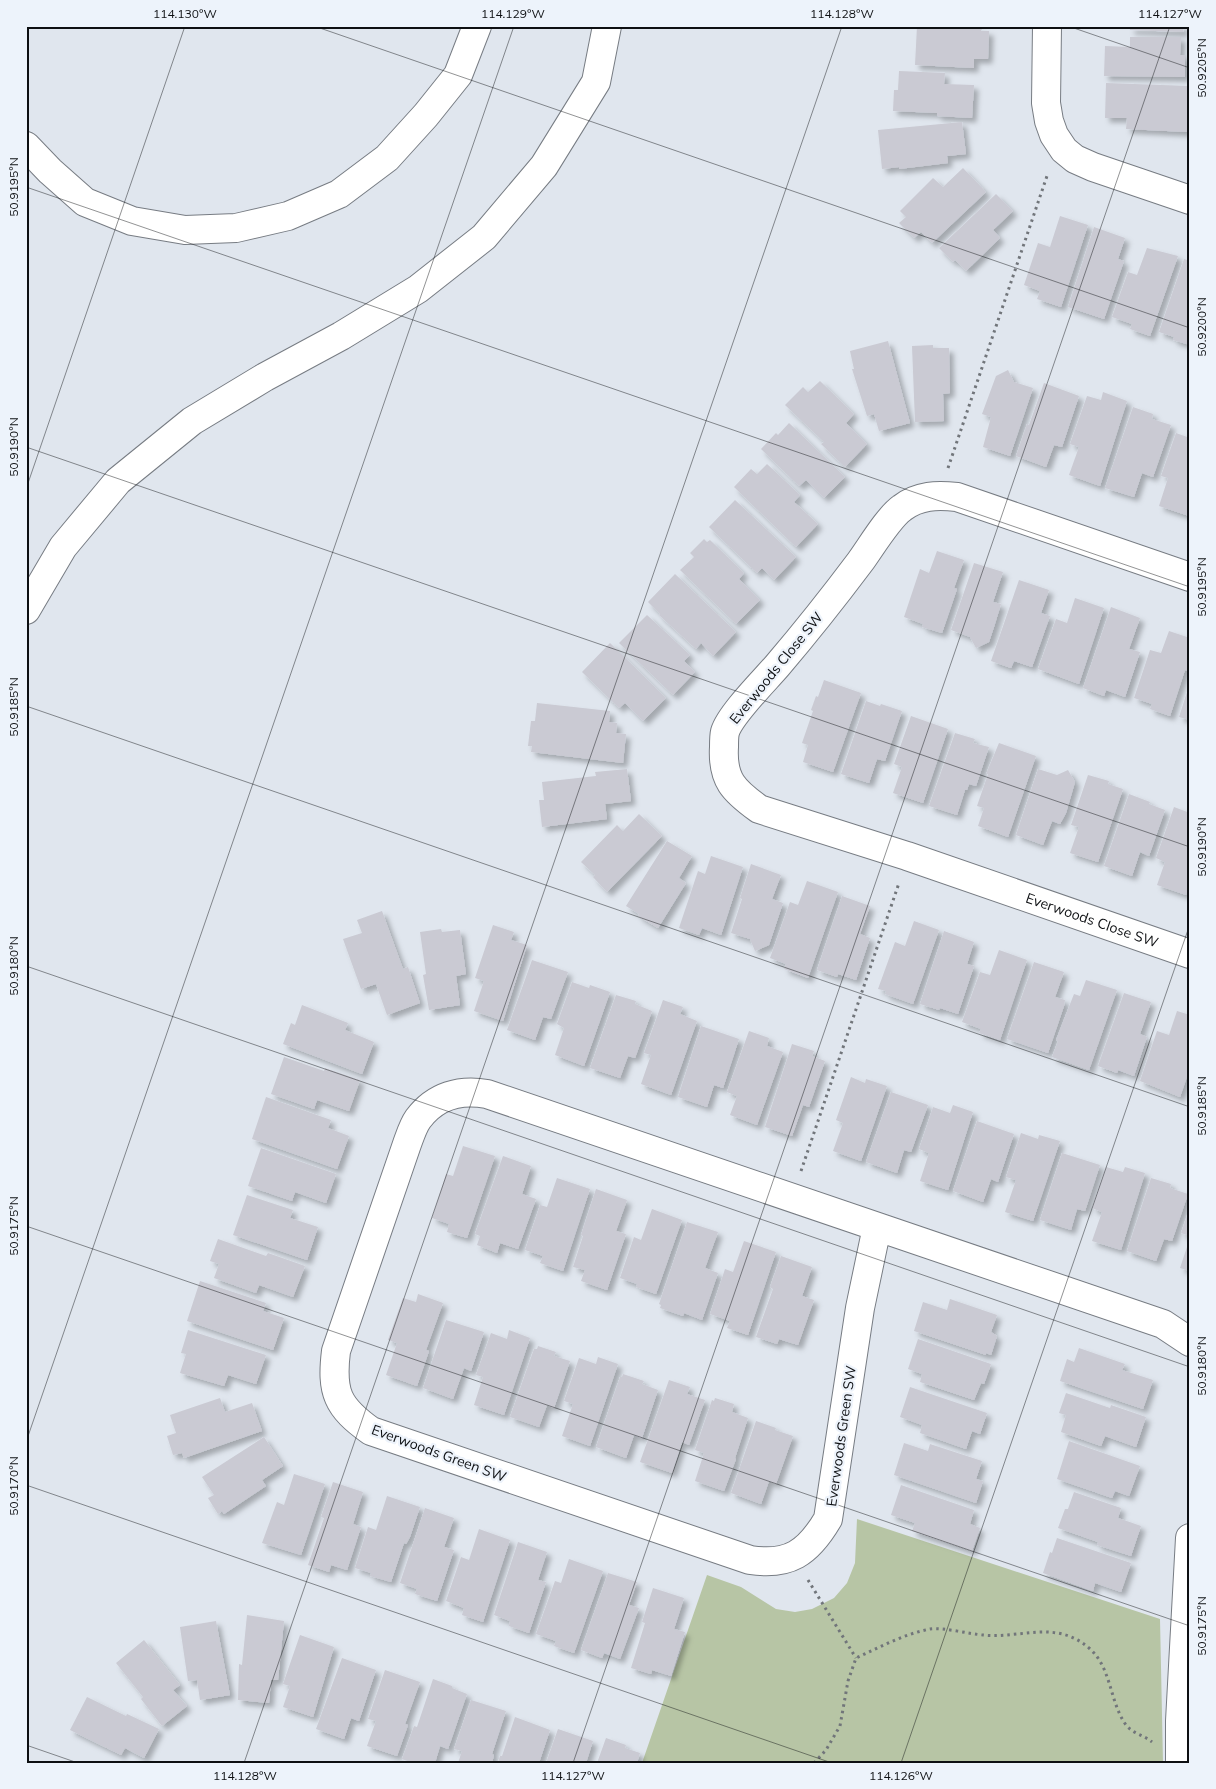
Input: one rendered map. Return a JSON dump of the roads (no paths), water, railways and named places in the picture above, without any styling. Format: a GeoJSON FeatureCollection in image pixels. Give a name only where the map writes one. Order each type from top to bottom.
{"type":"FeatureCollection","features":[{"type":"Feature","properties":{"kind":"main road"},"geometry":{"type":"LineString","coordinates":[[26,146],[50,171],[85,202],[132,221],[185,230],[236,228],[288,216],[339,194],[387,158],[426,115],[458,75],[476,26]]}},
{"type":"Feature","properties":{"kind":"main road"},"geometry":{"type":"LineString","coordinates":[[26,610],[62,547],[118,481],[192,421],[265,377],[341,336],[418,289],[484,236],[544,166],[596,82],[607,26]]}},
{"type":"Feature","properties":{"kind":"main road"},"geometry":{"type":"LineString","coordinates":[[1046,26],[1046,103],[1049,121],[1059,145],[1075,158],[1093,167],[1190,200]]}},
{"type":"Feature","properties":{"kind":"main road","name":"Everwoods Close SW"},"geometry":{"type":"LineString","coordinates":[[1190,577],[957,497],[930,496],[901,508],[816,622],[737,712],[725,732],[724,755],[725,771],[732,786],[739,795],[759,808],[907,856],[1190,954]]}},
{"type":"Feature","properties":{"kind":"main road","name":"Everwoods Green SW"},"geometry":{"type":"LineString","coordinates":[[877,1227],[860,1308],[828,1520],[819,1535],[808,1547],[795,1556],[768,1563],[750,1560],[371,1431],[352,1416],[344,1407],[335,1391],[333,1370],[336,1351],[417,1120],[433,1103],[461,1092],[488,1094],[793,1197],[1163,1324],[1190,1342]]}},
{"type":"Feature","properties":{"kind":"main road"},"geometry":{"type":"LineString","coordinates":[[1180,1763],[1180,1712],[1190,1538]]}}]}
